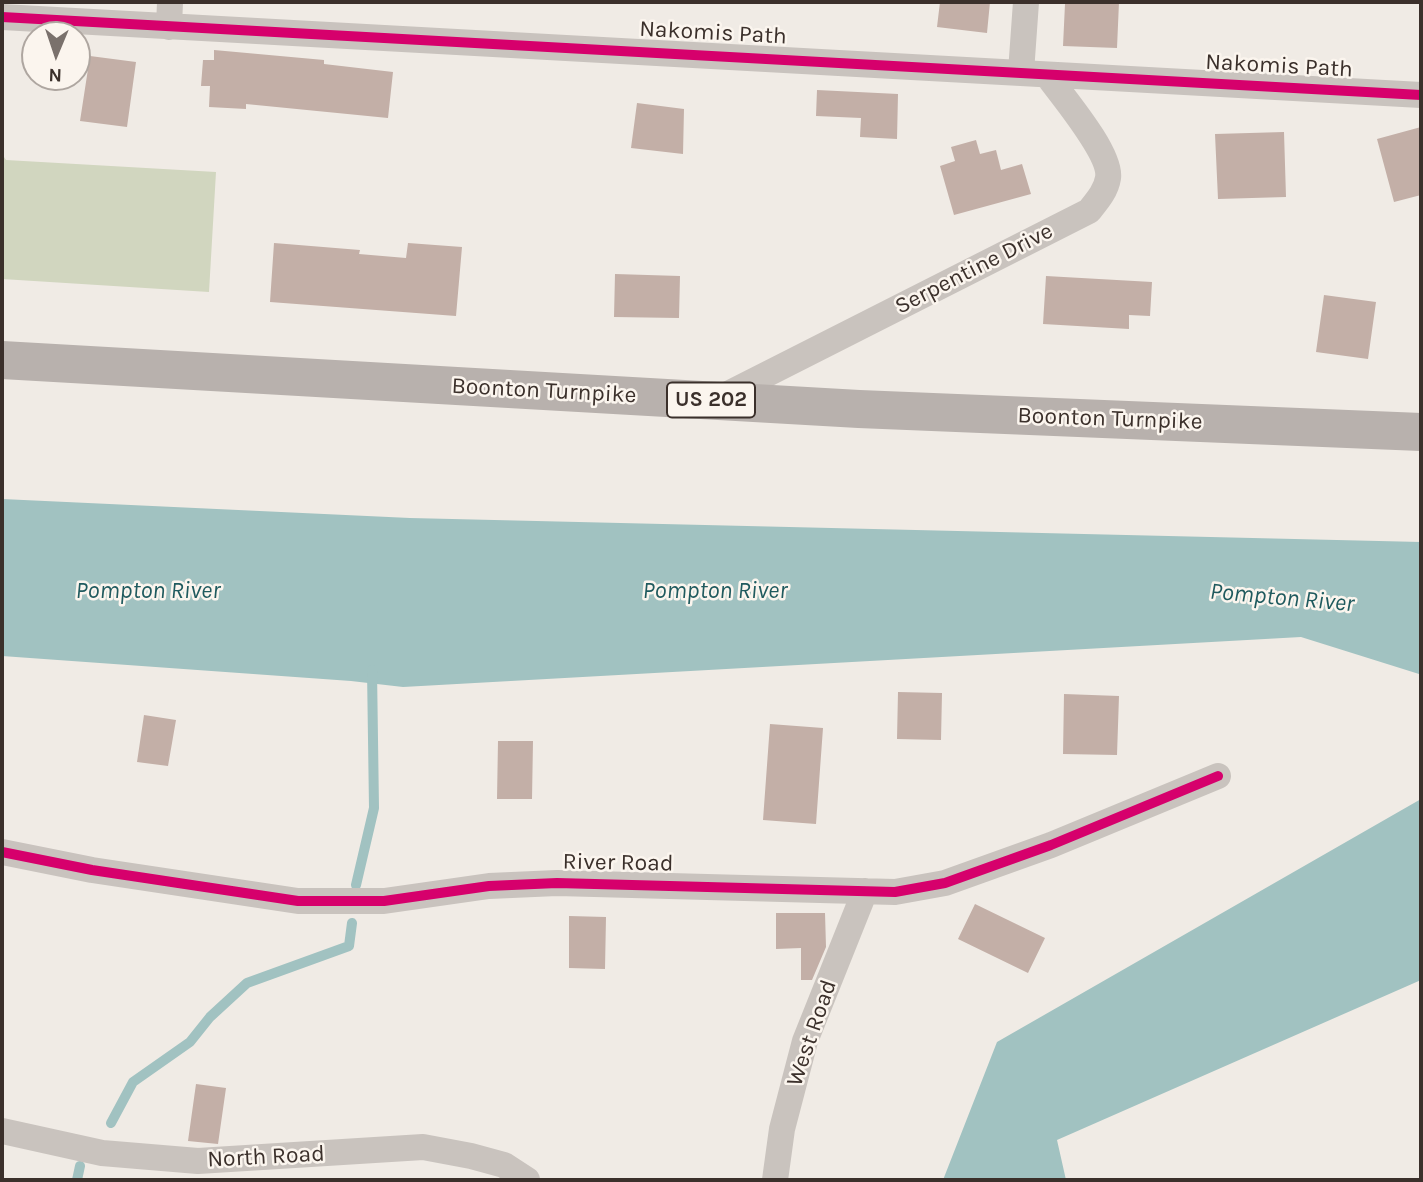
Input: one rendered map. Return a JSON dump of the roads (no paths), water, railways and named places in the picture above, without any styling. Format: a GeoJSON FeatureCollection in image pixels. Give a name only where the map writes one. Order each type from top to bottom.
{"type":"FeatureCollection","features":[{"type":"Feature","properties":{"kind":"main road","name":"Boonton Turnpike"},"geometry":{"type":"LineString","coordinates":[[2,360],[873,410],[1421,432]]}},
{"type":"Feature","properties":{"kind":"street"},"geometry":{"type":"LineString","coordinates":[[1026,2],[1034,73]]}},
{"type":"Feature","properties":{"kind":"street","name":"Nakomis Path"},"geometry":{"type":"LineString","coordinates":[[2,17],[170,15],[1034,73],[1421,94]]}},
{"type":"Feature","properties":{"kind":"street","name":"Serpentine Drive"},"geometry":{"type":"LineString","coordinates":[[715,400],[1089,211],[1103,194],[1109,176],[1103,153],[1034,73]]}},
{"type":"Feature","properties":{"kind":"street","name":"River Road"},"geometry":{"type":"LineString","coordinates":[[2,852],[92,870],[298,901],[384,901],[489,886],[557,883],[895,892],[945,883],[1051,845],[1218,776]]}},
{"type":"Feature","properties":{"kind":"street","name":"West Road"},"geometry":{"type":"LineString","coordinates":[[775,1180],[782,1129],[804,1041],[865,891]]}},
{"type":"Feature","properties":{"kind":"street","name":"North Road"},"geometry":{"type":"LineString","coordinates":[[2,1131],[102,1153],[198,1161],[423,1147],[504,1165],[527,1180]]}},
{"type":"Feature","properties":{"kind":"water","name":"Pompton River"},"geometry":{"type":"Polygon","coordinates":[[[2,499],[410,518],[1421,542],[1421,689],[1419,674],[1301,637],[403,687],[2,656],[2,499]]]}},
{"type":"Feature","properties":{"kind":"water"},"geometry":{"type":"Polygon","coordinates":[[[1421,799],[1421,980],[1057,1140],[1066,1180],[943,1180],[997,1042],[1421,799]]]}},
{"type":"Feature","properties":{"kind":"waterway"},"geometry":{"type":"LineString","coordinates":[[356,885],[374,808],[372,670]]}},
{"type":"Feature","properties":{"kind":"waterway"},"geometry":{"type":"LineString","coordinates":[[111,1123],[133,1082],[190,1042],[210,1017],[247,983],[349,946],[352,923]]}},
{"type":"Feature","properties":{"kind":"waterway"},"geometry":{"type":"LineString","coordinates":[[77,1180],[80,1166]]}}]}
